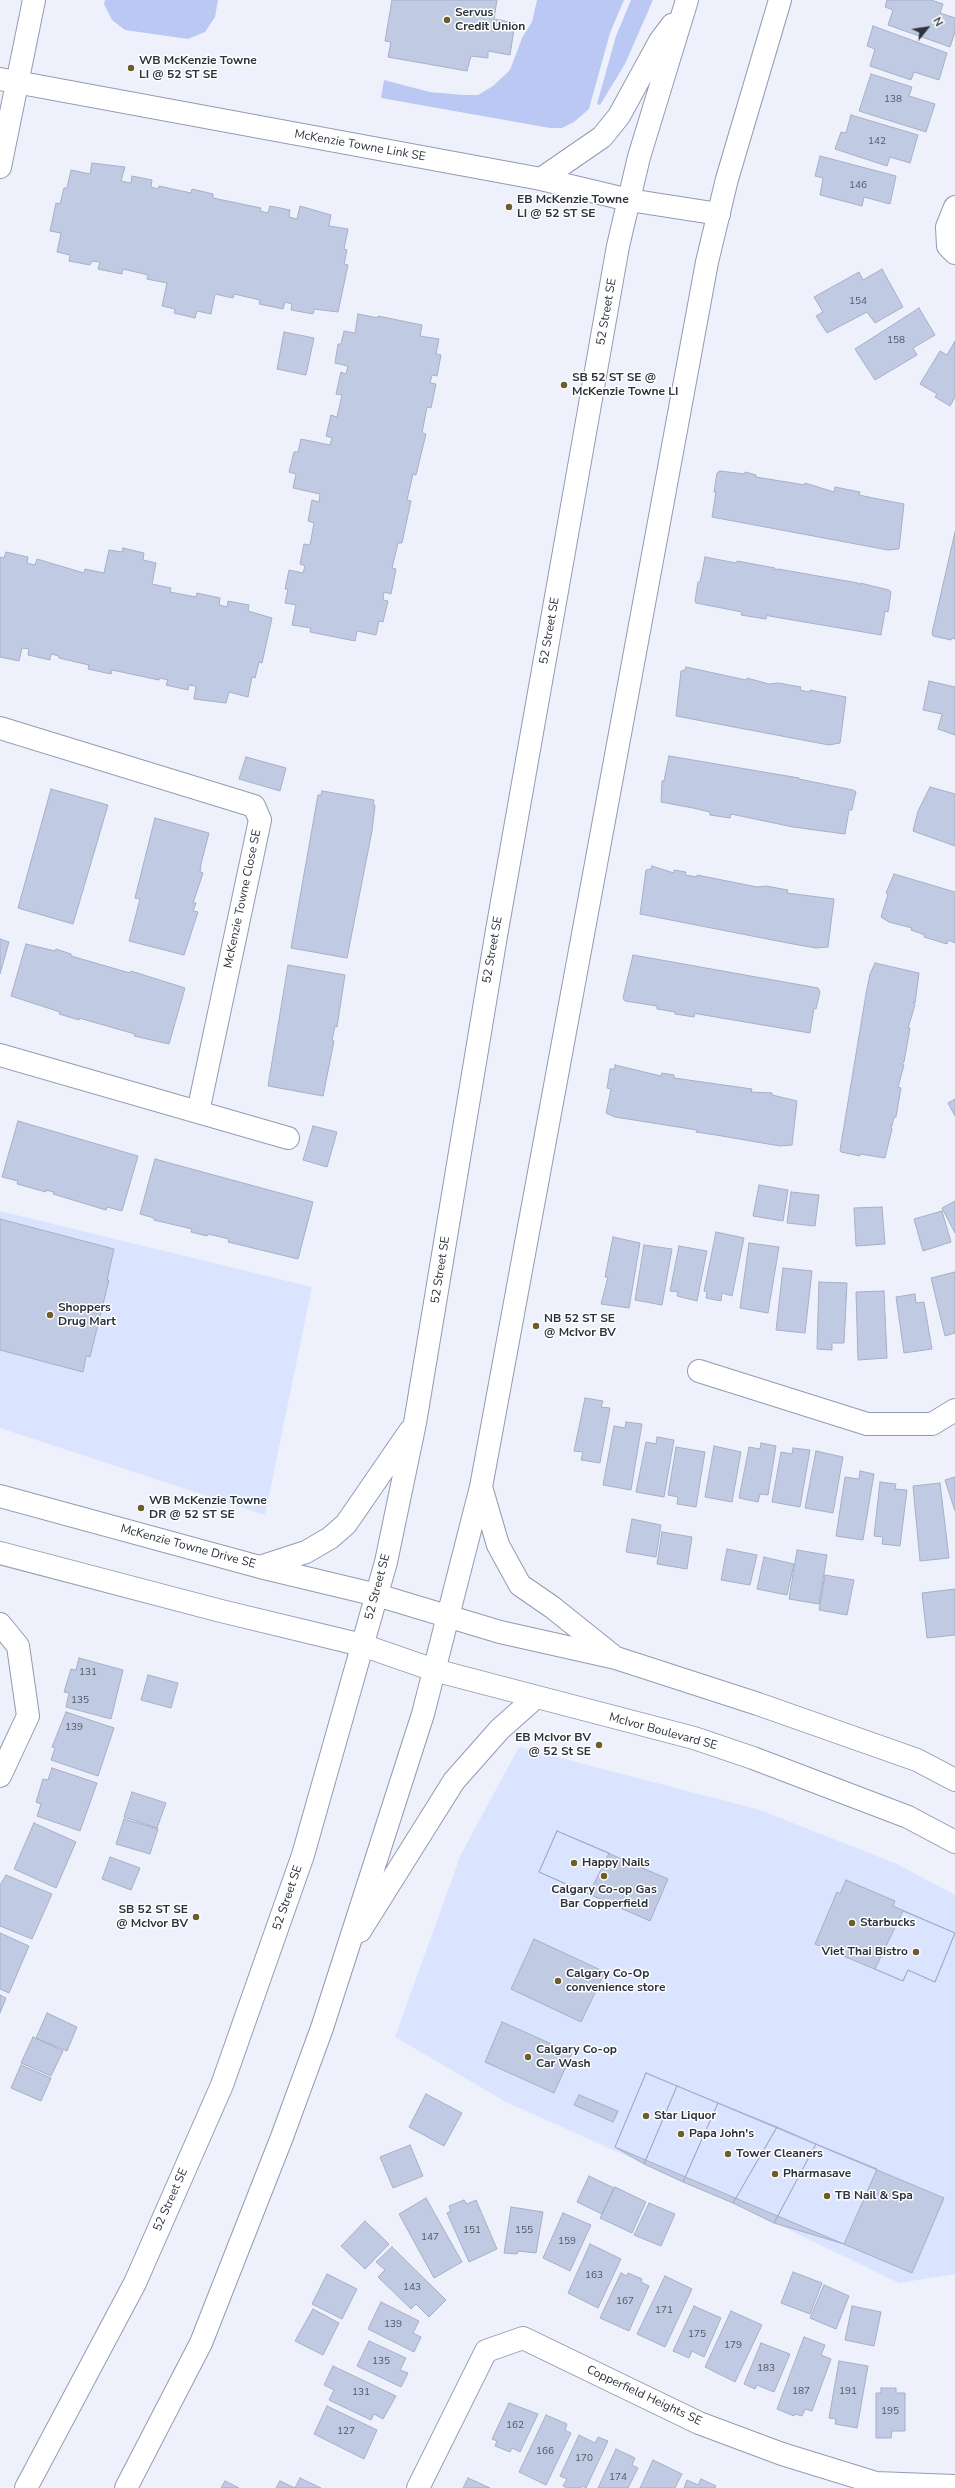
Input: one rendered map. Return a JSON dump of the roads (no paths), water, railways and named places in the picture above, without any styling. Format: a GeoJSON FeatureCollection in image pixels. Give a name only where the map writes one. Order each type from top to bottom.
{"type":"FeatureCollection","features":[{"type":"Feature","properties":{"kind":"main road"},"geometry":{"type":"LineString","coordinates":[[0,167],[9,81],[34,0]]}},
{"type":"Feature","properties":{"kind":"main road"},"geometry":{"type":"LineString","coordinates":[[126,2488],[201,2343],[288,2122],[322,2028],[347,1951],[418,1728],[434,1670],[480,1487],[707,262],[727,179],[780,0]]}},
{"type":"Feature","properties":{"kind":"main road"},"geometry":{"type":"LineString","coordinates":[[541,179],[602,137],[619,116],[660,41],[685,5]]}},
{"type":"Feature","properties":{"kind":"main road","name":"52 Street SE"},"geometry":{"type":"LineString","coordinates":[[26,2488],[134,2283],[222,2085],[303,1855],[377,1596],[386,1562],[415,1423],[496,936],[618,246],[639,157],[685,5]]}},
{"type":"Feature","properties":{"kind":"main road","name":"McKenzie Towne Link SE"},"geometry":{"type":"LineString","coordinates":[[9,81],[541,179],[629,200],[719,214]]}},
{"type":"Feature","properties":{"kind":"main road"},"geometry":{"type":"LineString","coordinates":[[955,207],[947,228],[948,246],[955,253]]}},
{"type":"Feature","properties":{"kind":"main road","name":"McKenzie Towne Close SE"},"geometry":{"type":"LineString","coordinates":[[0,728],[254,806],[260,820],[198,1112]]}},
{"type":"Feature","properties":{"kind":"main road"},"geometry":{"type":"LineString","coordinates":[[0,1055],[288,1138]]}},
{"type":"Feature","properties":{"kind":"main road"},"geometry":{"type":"LineString","coordinates":[[699,1371],[867,1424],[932,1424],[955,1410]]}},
{"type":"Feature","properties":{"kind":"main road"},"geometry":{"type":"LineString","coordinates":[[260,1567],[306,1552],[330,1538],[346,1524],[415,1423]]}},
{"type":"Feature","properties":{"kind":"main road"},"geometry":{"type":"LineString","coordinates":[[480,1487],[498,1545],[520,1585],[552,1606],[616,1658]]}},
{"type":"Feature","properties":{"kind":"main road","name":"McKenzie Towne Drive SE"},"geometry":{"type":"LineString","coordinates":[[0,1496],[260,1567],[377,1596]]}},
{"type":"Feature","properties":{"kind":"main road"},"geometry":{"type":"LineString","coordinates":[[0,1553],[221,1612],[362,1646]]}},
{"type":"Feature","properties":{"kind":"main road"},"geometry":{"type":"LineString","coordinates":[[377,1596],[448,1615],[500,1632],[616,1658],[758,1704],[917,1760],[955,1780]]}},
{"type":"Feature","properties":{"kind":"main road"},"geometry":{"type":"LineString","coordinates":[[0,1624],[18,1646],[28,1716],[0,1776]]}},
{"type":"Feature","properties":{"kind":"main road","name":"McIvor Boulevard SE"},"geometry":{"type":"LineString","coordinates":[[362,1646],[434,1670],[535,1698],[694,1738],[753,1758],[908,1817],[955,1842]]}},
{"type":"Feature","properties":{"kind":"main road"},"geometry":{"type":"LineString","coordinates":[[347,1951],[379,1904],[454,1781],[500,1729],[535,1698]]}},
{"type":"Feature","properties":{"kind":"main road","name":"Copperfield Heights SE"},"geometry":{"type":"LineString","coordinates":[[418,2488],[486,2351],[523,2338],[699,2423],[782,2454],[876,2483],[955,2486]]}},
{"type":"Feature","properties":{"kind":"place","name":"Servus Credit Union"},"geometry":{"type":"Point","coordinates":[447,20]}},
{"type":"Feature","properties":{"kind":"place","name":"WB McKenzie Towne LI @ 52 ST SE"},"geometry":{"type":"Point","coordinates":[131,68]}},
{"type":"Feature","properties":{"kind":"place","name":"EB McKenzie Towne LI @ 52 ST SE"},"geometry":{"type":"Point","coordinates":[509,207]}},
{"type":"Feature","properties":{"kind":"place","name":"SB 52 ST SE @ McKenzie Towne LI"},"geometry":{"type":"Point","coordinates":[564,385]}},
{"type":"Feature","properties":{"kind":"place","name":"Shoppers Drug Mart"},"geometry":{"type":"Point","coordinates":[50,1315]}},
{"type":"Feature","properties":{"kind":"place","name":"NB 52 ST SE @ McIvor BV"},"geometry":{"type":"Point","coordinates":[536,1326]}},
{"type":"Feature","properties":{"kind":"place","name":"WB McKenzie Towne DR @ 52 ST SE"},"geometry":{"type":"Point","coordinates":[141,1508]}},
{"type":"Feature","properties":{"kind":"place","name":"EB McIvor BV @ 52 St SE"},"geometry":{"type":"Point","coordinates":[599,1745]}},
{"type":"Feature","properties":{"kind":"place","name":"Happy Nails"},"geometry":{"type":"Point","coordinates":[574,1863]}},
{"type":"Feature","properties":{"kind":"place","name":"Calgary Co-op Gas Bar Copperfield"},"geometry":{"type":"Point","coordinates":[604,1876]}},
{"type":"Feature","properties":{"kind":"place","name":"SB 52 ST SE @ McIvor BV"},"geometry":{"type":"Point","coordinates":[196,1917]}},
{"type":"Feature","properties":{"kind":"place","name":"Starbucks"},"geometry":{"type":"Point","coordinates":[852,1923]}},
{"type":"Feature","properties":{"kind":"place","name":"Viet Thai Bistro"},"geometry":{"type":"Point","coordinates":[916,1952]}},
{"type":"Feature","properties":{"kind":"place","name":"Calgary Co-Op convenience store"},"geometry":{"type":"Point","coordinates":[558,1981]}},
{"type":"Feature","properties":{"kind":"place","name":"Calgary Co-op Car Wash"},"geometry":{"type":"Point","coordinates":[528,2057]}},
{"type":"Feature","properties":{"kind":"place","name":"Star Liquor"},"geometry":{"type":"Point","coordinates":[646,2116]}},
{"type":"Feature","properties":{"kind":"place","name":"Papa John's"},"geometry":{"type":"Point","coordinates":[681,2134]}},
{"type":"Feature","properties":{"kind":"place","name":"Tower Cleaners"},"geometry":{"type":"Point","coordinates":[728,2154]}},
{"type":"Feature","properties":{"kind":"place","name":"Pharmasave"},"geometry":{"type":"Point","coordinates":[775,2174]}},
{"type":"Feature","properties":{"kind":"place","name":"TB Nail & Spa"},"geometry":{"type":"Point","coordinates":[827,2196]}}]}
